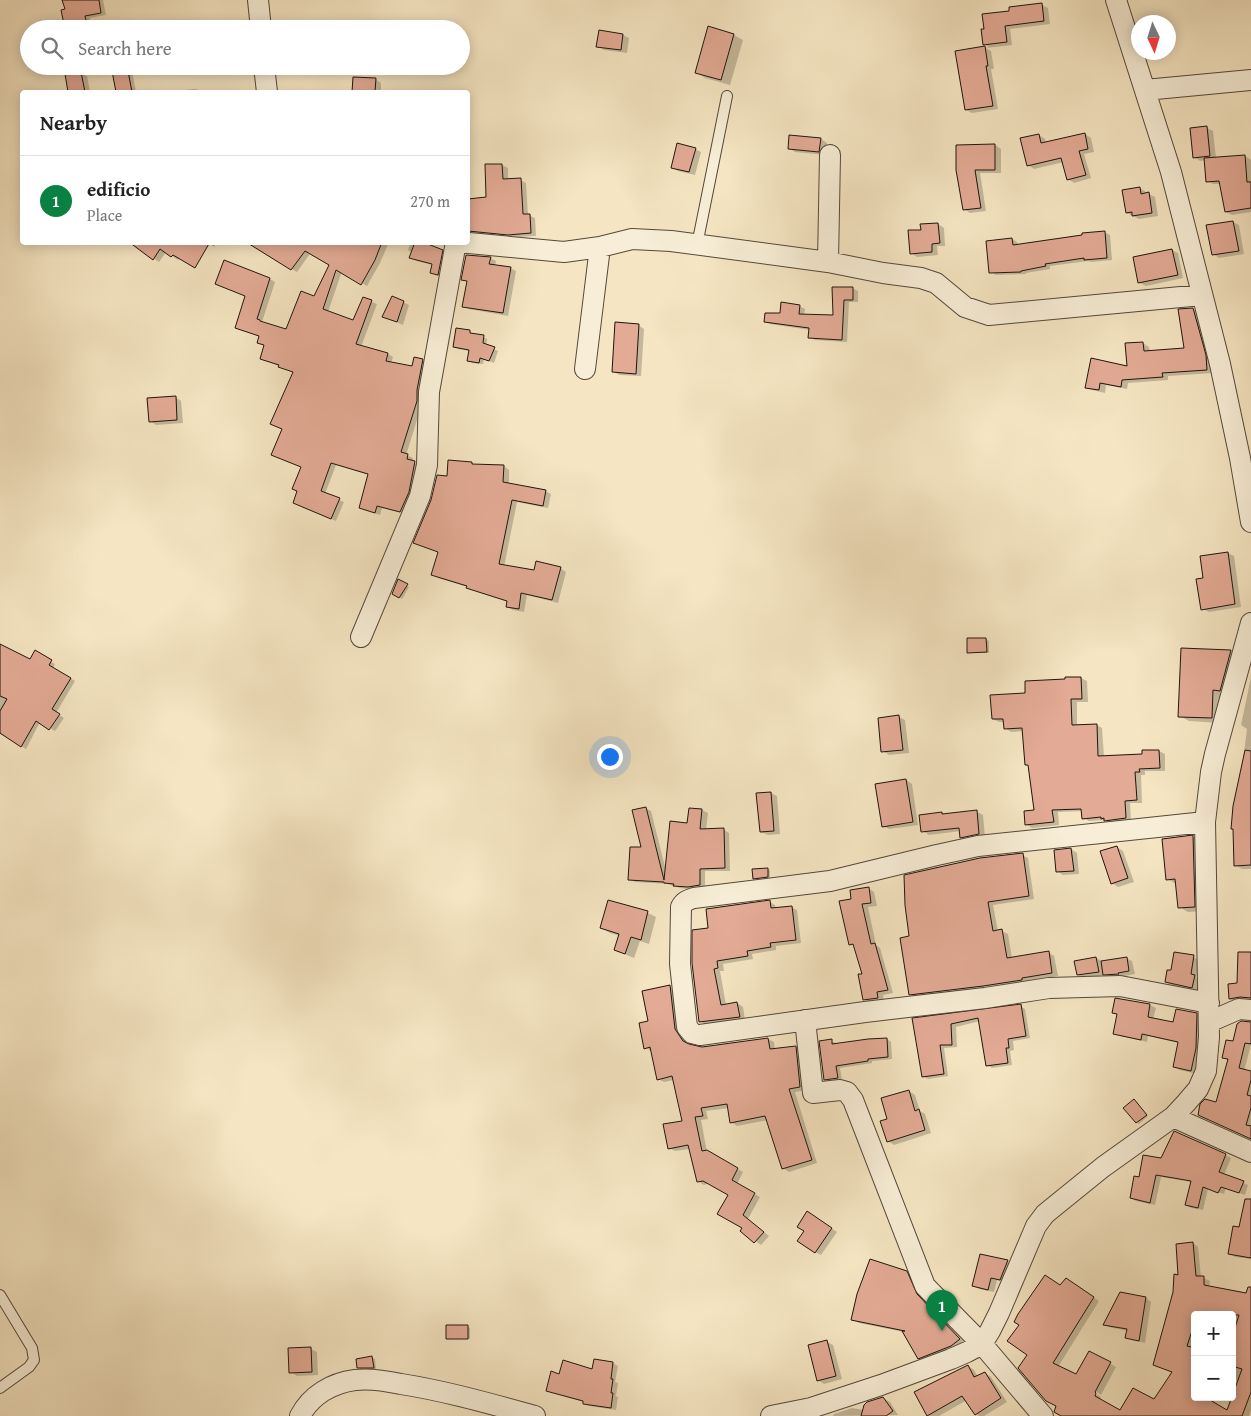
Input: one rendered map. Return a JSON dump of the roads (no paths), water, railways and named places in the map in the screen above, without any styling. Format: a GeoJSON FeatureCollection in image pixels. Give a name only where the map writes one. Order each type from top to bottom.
{"type":"FeatureCollection","features":[{"type":"Feature","properties":{"kind":"street"},"geometry":{"type":"LineString","coordinates":[[258,0],[260,20]]}},
{"type":"Feature","properties":{"kind":"street"},"geometry":{"type":"LineString","coordinates":[[1116,0],[1170,172],[1220,364],[1240,458],[1251,522]]}},
{"type":"Feature","properties":{"kind":"street"},"geometry":{"type":"LineString","coordinates":[[265,75],[267,90]]}},
{"type":"Feature","properties":{"kind":"street"},"geometry":{"type":"LineString","coordinates":[[1145,90],[1251,80]]}},
{"type":"Feature","properties":{"kind":"street"},"geometry":{"type":"LineString","coordinates":[[828,262],[830,155]]}},
{"type":"Feature","properties":{"kind":"street"},"geometry":{"type":"LineString","coordinates":[[470,243],[564,252],[632,240],[671,241],[828,262],[883,273],[921,278],[936,283],[965,306],[989,315],[1202,295]]}},
{"type":"Feature","properties":{"kind":"street"},"geometry":{"type":"LineString","coordinates":[[361,637],[420,496],[424,481],[427,465],[429,392],[456,245]]}},
{"type":"Feature","properties":{"kind":"street"},"geometry":{"type":"LineString","coordinates":[[585,369],[600,247]]}},
{"type":"Feature","properties":{"kind":"street"},"geometry":{"type":"LineString","coordinates":[[771,1416],[811,1408],[881,1385],[959,1356],[982,1344],[999,1313],[1036,1226],[1045,1214],[1102,1167],[1173,1117],[1198,1089],[1206,1071],[1208,1055],[1209,1012],[1205,822],[1215,754],[1251,622]]}},
{"type":"Feature","properties":{"kind":"street"},"geometry":{"type":"LineString","coordinates":[[1205,822],[978,846],[830,881],[694,898],[683,903],[681,907],[680,964],[686,1027],[692,1033],[700,1035],[1049,988],[1120,986],[1209,1012],[1239,1009],[1251,1010]]}},
{"type":"Feature","properties":{"kind":"street"},"geometry":{"type":"LineString","coordinates":[[805,1020],[813,1093],[840,1090],[847,1092],[853,1100],[925,1286],[982,1344],[1043,1416]]}},
{"type":"Feature","properties":{"kind":"street"},"geometry":{"type":"LineString","coordinates":[[1173,1117],[1251,1152]]}},
{"type":"Feature","properties":{"kind":"street"},"geometry":{"type":"LineString","coordinates":[[300,1416],[304,1408],[331,1386],[356,1380],[390,1382],[412,1386],[535,1416]]}},
{"type":"Feature","properties":{"kind":"lane"},"geometry":{"type":"LineString","coordinates":[[697,245],[727,96]]}},
{"type":"Feature","properties":{"kind":"lane"},"geometry":{"type":"LineString","coordinates":[[0,1295],[32,1348],[34,1360],[28,1367],[0,1388]]}},
{"type":"Feature","properties":{"kind":"place","name":"edificio"},"geometry":{"type":"Point","coordinates":[942,1331]}}]}
